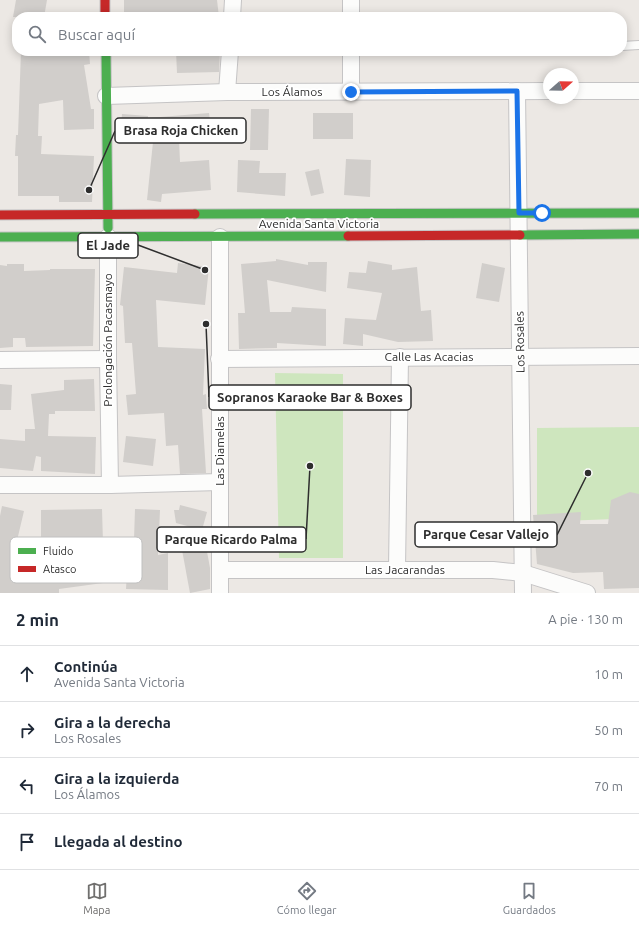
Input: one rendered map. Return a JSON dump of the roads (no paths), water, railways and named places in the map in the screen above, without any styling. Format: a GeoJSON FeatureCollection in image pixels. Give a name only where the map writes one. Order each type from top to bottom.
{"type":"FeatureCollection","features":[{"type":"Feature","properties":{"kind":"main road"},"geometry":{"type":"LineString","coordinates":[[105,0],[105,12]]}},
{"type":"Feature","properties":{"kind":"main road","name":"Prolongación Pacasmayo"},"geometry":{"type":"LineString","coordinates":[[106,56],[108,237]]}},
{"type":"Feature","properties":{"kind":"main road","name":"Avenida Santa Victoria"},"geometry":{"type":"LineString","coordinates":[[0,214],[639,213]]}},
{"type":"Feature","properties":{"kind":"main road","name":"Avenida Santa Victoria"},"geometry":{"type":"LineString","coordinates":[[0,237],[639,234]]}},
{"type":"Feature","properties":{"kind":"street"},"geometry":{"type":"LineString","coordinates":[[232,12],[233,0]]}},
{"type":"Feature","properties":{"kind":"street"},"geometry":{"type":"LineString","coordinates":[[351,0],[351,12]]}},
{"type":"Feature","properties":{"kind":"street"},"geometry":{"type":"LineString","coordinates":[[227,92],[230,56]]}},
{"type":"Feature","properties":{"kind":"street"},"geometry":{"type":"LineString","coordinates":[[351,56],[351,92]]}},
{"type":"Feature","properties":{"kind":"street","name":"Los Rosales"},"geometry":{"type":"LineString","coordinates":[[517,91],[523,593]]}},
{"type":"Feature","properties":{"kind":"street","name":"Los Álamos"},"geometry":{"type":"LineString","coordinates":[[106,96],[227,92],[543,91]]}},
{"type":"Feature","properties":{"kind":"street"},"geometry":{"type":"LineString","coordinates":[[579,91],[639,91]]}},
{"type":"Feature","properties":{"kind":"street","name":"Prolongación Pacasmayo"},"geometry":{"type":"LineString","coordinates":[[108,237],[110,485]]}},
{"type":"Feature","properties":{"kind":"street","name":"Las Diamelas"},"geometry":{"type":"LineString","coordinates":[[220,237],[220,593]]}},
{"type":"Feature","properties":{"kind":"street","name":"Calle Las Acacias"},"geometry":{"type":"LineString","coordinates":[[219,358],[639,356]]}},
{"type":"Feature","properties":{"kind":"street"},"geometry":{"type":"LineString","coordinates":[[397,569],[400,358]]}},
{"type":"Feature","properties":{"kind":"street"},"geometry":{"type":"LineString","coordinates":[[0,360],[108,359]]}},
{"type":"Feature","properties":{"kind":"street"},"geometry":{"type":"LineString","coordinates":[[0,485],[110,485],[220,482]]}},
{"type":"Feature","properties":{"kind":"street","name":"Las Jacarandas"},"geometry":{"type":"LineString","coordinates":[[220,570],[493,570],[523,573],[587,593]]}},
{"type":"Feature","properties":{"kind":"lane"},"geometry":{"type":"LineString","coordinates":[[627,46],[639,45]]}},
{"type":"Feature","properties":{"kind":"place","name":"Brasa Roja Chicken"},"geometry":{"type":"Point","coordinates":[89,190]}},
{"type":"Feature","properties":{"kind":"place","name":"El Jade"},"geometry":{"type":"Point","coordinates":[205,270]}},
{"type":"Feature","properties":{"kind":"place","name":"Sopranos Karaoke Bar & Boxes"},"geometry":{"type":"Point","coordinates":[206,324]}},
{"type":"Feature","properties":{"kind":"place","name":"Parque Ricardo Palma"},"geometry":{"type":"Point","coordinates":[310,466]}},
{"type":"Feature","properties":{"kind":"place","name":"Parque Cesar Vallejo"},"geometry":{"type":"Point","coordinates":[588,473]}}]}
